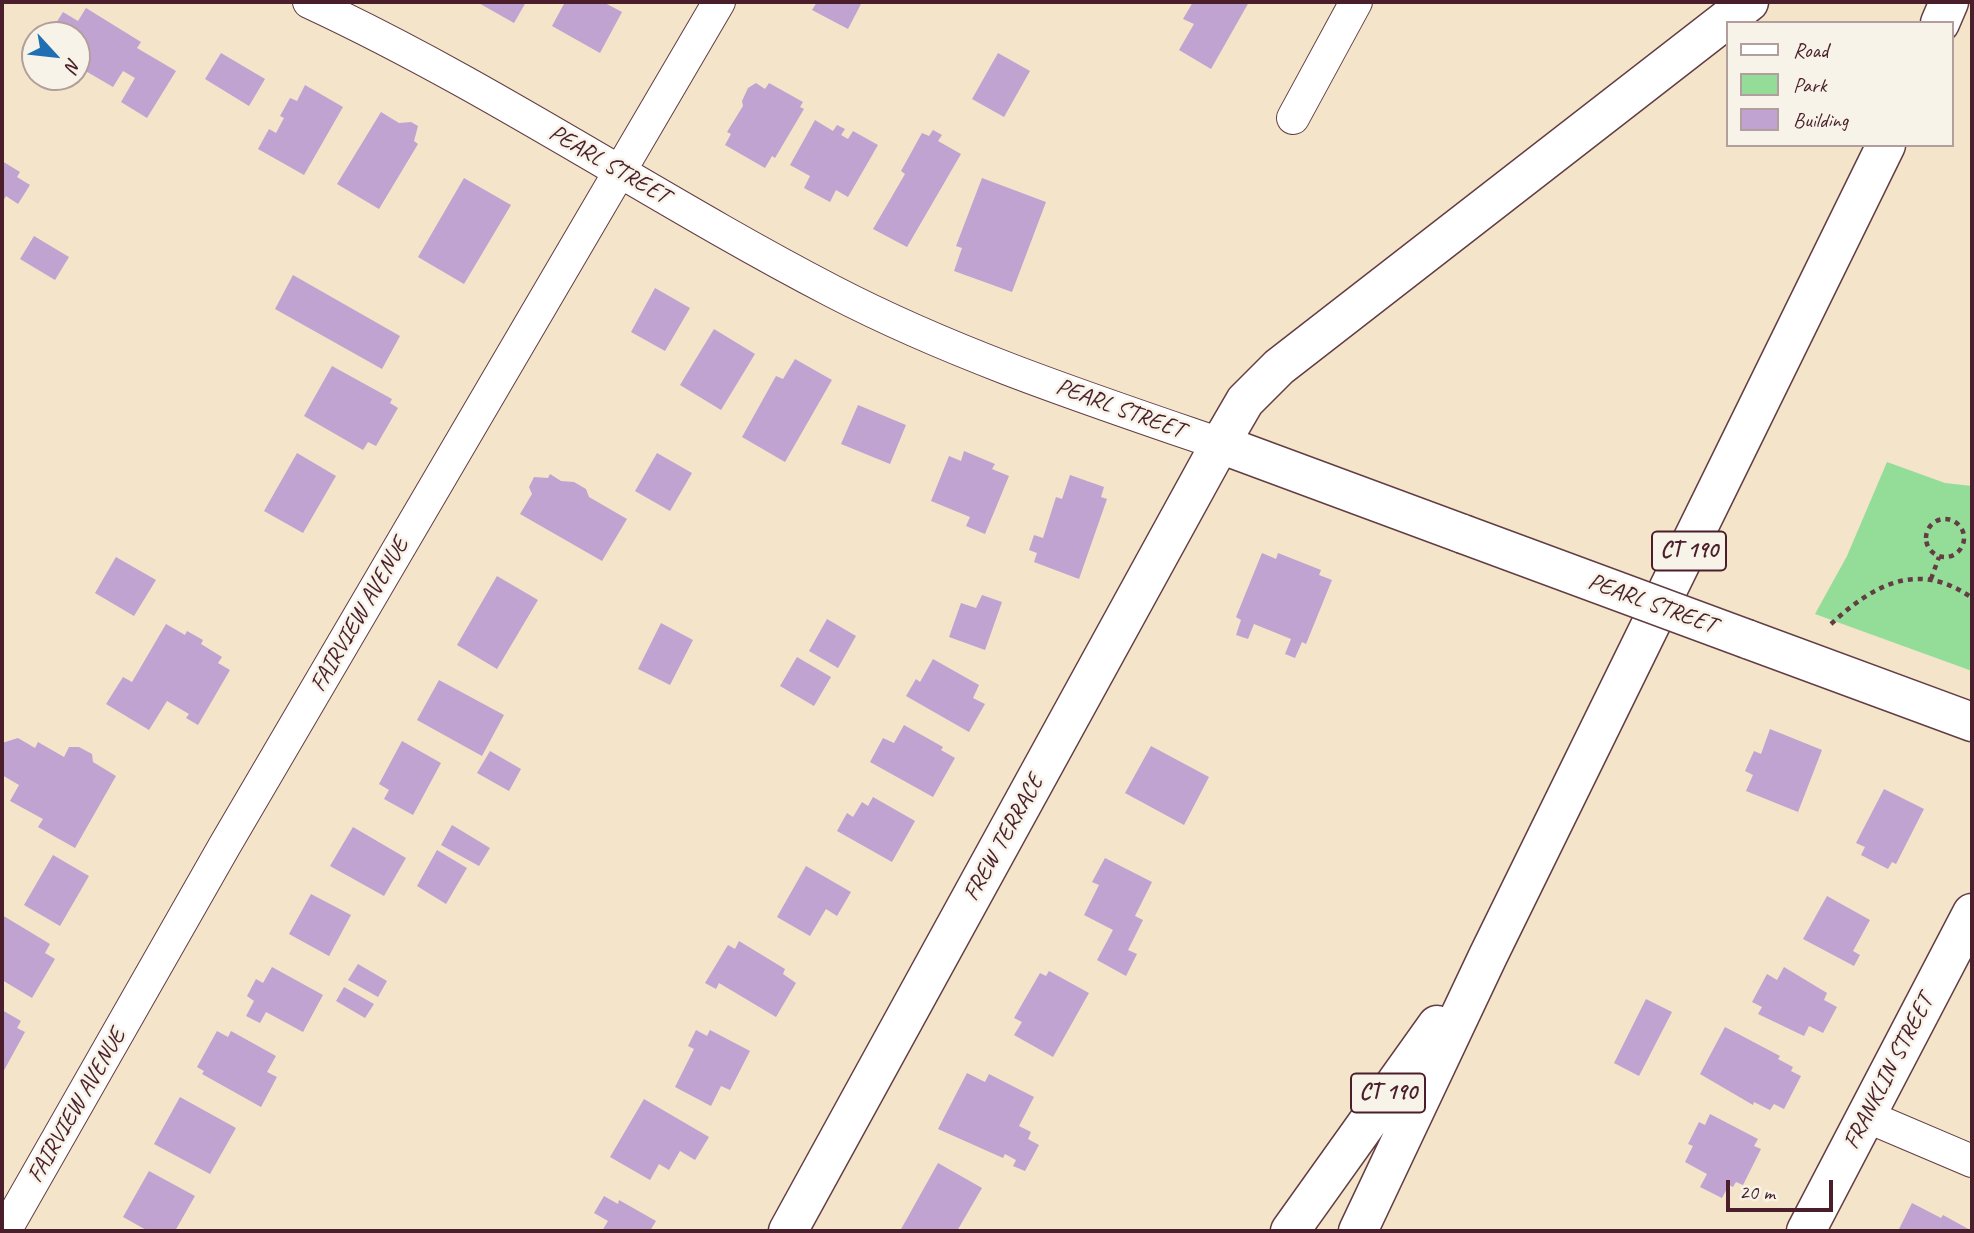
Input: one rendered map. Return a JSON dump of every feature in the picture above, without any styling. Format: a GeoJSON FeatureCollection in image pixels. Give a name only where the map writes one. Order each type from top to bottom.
{"type":"FeatureCollection","features":[{"type":"Feature","properties":{"kind":"main road","name":"FREW TERRACE"},"geometry":{"type":"LineString","coordinates":[[788,1231],[1245,401],[1279,367],[1749,2]]}},
{"type":"Feature","properties":{"kind":"main road"},"geometry":{"type":"LineString","coordinates":[[1941,21],[1949,2]]}},
{"type":"Feature","properties":{"kind":"main road","name":"CT 190"},"geometry":{"type":"LineString","coordinates":[[1358,1231],[1488,956],[1885,147]]}},
{"type":"Feature","properties":{"kind":"main road","name":"PEARL STREET"},"geometry":{"type":"LineString","coordinates":[[1220,444],[1972,723]]}},
{"type":"Feature","properties":{"kind":"main road","name":"FRANKLIN STREET"},"geometry":{"type":"LineString","coordinates":[[1806,1231],[1972,913]]}},
{"type":"Feature","properties":{"kind":"main road","name":"CT 190"},"geometry":{"type":"LineString","coordinates":[[1290,1231],[1347,1147],[1488,956]]}},
{"type":"Feature","properties":{"kind":"street","name":"PEARL STREET"},"geometry":{"type":"LineString","coordinates":[[309,2],[358,25],[792,270],[874,312],[1011,370],[1220,444]]}},
{"type":"Feature","properties":{"kind":"street","name":"FAIRVIEW AVENUE"},"geometry":{"type":"LineString","coordinates":[[5,1231],[225,845],[719,2]]}},
{"type":"Feature","properties":{"kind":"street"},"geometry":{"type":"LineString","coordinates":[[1293,118],[1356,2]]}},
{"type":"Feature","properties":{"kind":"street"},"geometry":{"type":"LineString","coordinates":[[1866,1116],[1972,1161]]}},
{"type":"Feature","properties":{"kind":"path"},"geometry":{"type":"LineString","coordinates":[[1951,520],[1962,530],[1963,545],[1953,555],[1939,556],[1927,547],[1927,532],[1937,521],[1951,520]]}},
{"type":"Feature","properties":{"kind":"path"},"geometry":{"type":"LineString","coordinates":[[1931,579],[1939,556]]}},
{"type":"Feature","properties":{"kind":"path"},"geometry":{"type":"LineString","coordinates":[[1831,624],[1859,602],[1891,583],[1931,579],[1972,598]]}},
{"type":"Feature","properties":{"kind":"green space"},"geometry":{"type":"Polygon","coordinates":[[[1887,462],[1945,483],[1972,486],[1972,671],[1815,614],[1847,556],[1887,462]]]}},
{"type":"Feature","properties":{"kind":"building"},"geometry":{"type":"Polygon","coordinates":[[[477,2],[526,2],[514,23],[477,2]]]}},
{"type":"Feature","properties":{"kind":"building"},"geometry":{"type":"Polygon","coordinates":[[[565,2],[603,2],[622,12],[600,53],[552,26],[565,2]]]}},
{"type":"Feature","properties":{"kind":"building"},"geometry":{"type":"Polygon","coordinates":[[[817,2],[862,2],[848,29],[812,10],[817,2]]]}},
{"type":"Feature","properties":{"kind":"building"},"geometry":{"type":"Polygon","coordinates":[[[1193,2],[1249,2],[1211,69],[1179,50],[1194,24],[1183,19],[1193,2]]]}},
{"type":"Feature","properties":{"kind":"building"},"geometry":{"type":"Polygon","coordinates":[[[86,8],[141,42],[137,48],[176,71],[147,118],[121,102],[135,78],[123,71],[113,87],[91,74],[91,21],[78,21],[86,8]]]}},
{"type":"Feature","properties":{"kind":"building"},"geometry":{"type":"Polygon","coordinates":[[[63,12],[78,21],[57,21],[63,12]]]}},
{"type":"Feature","properties":{"kind":"building"},"geometry":{"type":"Polygon","coordinates":[[[221,53],[265,79],[249,106],[205,79],[221,53]]]}},
{"type":"Feature","properties":{"kind":"building"},"geometry":{"type":"Polygon","coordinates":[[[998,53],[1030,71],[1004,117],[972,99],[998,53]]]}},
{"type":"Feature","properties":{"kind":"building"},"geometry":{"type":"Polygon","coordinates":[[[756,83],[765,89],[769,83],[803,102],[800,107],[804,109],[775,158],[772,156],[765,168],[725,145],[731,134],[727,132],[743,106],[742,101],[748,88],[756,83]]]}},
{"type":"Feature","properties":{"kind":"building"},"geometry":{"type":"Polygon","coordinates":[[[305,85],[343,107],[304,175],[258,149],[269,129],[276,133],[284,118],[280,116],[290,98],[297,101],[305,85]]]}},
{"type":"Feature","properties":{"kind":"building"},"geometry":{"type":"Polygon","coordinates":[[[381,112],[399,123],[411,122],[418,126],[414,141],[418,144],[379,209],[337,184],[381,112]]]}},
{"type":"Feature","properties":{"kind":"building"},"geometry":{"type":"Polygon","coordinates":[[[815,120],[833,131],[837,125],[845,129],[841,135],[848,139],[853,131],[878,145],[848,197],[836,190],[830,202],[804,188],[810,176],[790,165],[815,120]]]}},
{"type":"Feature","properties":{"kind":"building"},"geometry":{"type":"Polygon","coordinates":[[[933,130],[942,135],[938,141],[961,154],[907,247],[873,229],[905,174],[901,171],[922,133],[929,136],[933,130]]]}},
{"type":"Feature","properties":{"kind":"building"},"geometry":{"type":"Polygon","coordinates":[[[2,161],[20,172],[17,177],[30,185],[18,204],[6,196],[2,203],[2,161]]]}},
{"type":"Feature","properties":{"kind":"building"},"geometry":{"type":"Polygon","coordinates":[[[464,178],[511,205],[464,284],[418,257],[464,178]]]}},
{"type":"Feature","properties":{"kind":"building"},"geometry":{"type":"Polygon","coordinates":[[[982,178],[1046,202],[1012,292],[954,271],[962,248],[956,246],[982,178]]]}},
{"type":"Feature","properties":{"kind":"building"},"geometry":{"type":"Polygon","coordinates":[[[34,236],[69,257],[55,280],[20,259],[34,236]]]}},
{"type":"Feature","properties":{"kind":"building"},"geometry":{"type":"Polygon","coordinates":[[[293,275],[400,336],[382,369],[275,309],[293,275]]]}},
{"type":"Feature","properties":{"kind":"building"},"geometry":{"type":"Polygon","coordinates":[[[655,288],[690,308],[665,351],[631,332],[655,288]]]}},
{"type":"Feature","properties":{"kind":"building"},"geometry":{"type":"Polygon","coordinates":[[[714,329],[755,354],[721,410],[680,385],[714,329]]]}},
{"type":"Feature","properties":{"kind":"building"},"geometry":{"type":"Polygon","coordinates":[[[795,359],[832,380],[785,462],[742,437],[776,376],[783,379],[795,359]]]}},
{"type":"Feature","properties":{"kind":"building"},"geometry":{"type":"Polygon","coordinates":[[[332,366],[392,399],[390,403],[398,408],[376,446],[368,442],[363,450],[304,416],[332,366]]]}},
{"type":"Feature","properties":{"kind":"building"},"geometry":{"type":"Polygon","coordinates":[[[858,405],[906,425],[890,464],[841,444],[858,405]]]}},
{"type":"Feature","properties":{"kind":"building"},"geometry":{"type":"Polygon","coordinates":[[[964,451],[995,464],[992,469],[1009,476],[985,534],[966,526],[970,517],[931,501],[949,456],[961,461],[964,451]]]}},
{"type":"Feature","properties":{"kind":"building"},"geometry":{"type":"Polygon","coordinates":[[[297,453],[336,476],[303,533],[264,511],[297,453]]]}},
{"type":"Feature","properties":{"kind":"building"},"geometry":{"type":"Polygon","coordinates":[[[657,453],[692,473],[670,511],[635,491],[657,453]]]}},
{"type":"Feature","properties":{"kind":"building"},"geometry":{"type":"Polygon","coordinates":[[[550,474],[561,481],[574,482],[586,489],[589,497],[627,519],[602,561],[520,514],[532,494],[529,487],[534,477],[548,478],[550,474]]]}},
{"type":"Feature","properties":{"kind":"building"},"geometry":{"type":"Polygon","coordinates":[[[1070,475],[1104,487],[1101,497],[1107,499],[1079,579],[1034,562],[1037,553],[1029,550],[1034,535],[1043,538],[1056,497],[1062,499],[1070,475]]]}},
{"type":"Feature","properties":{"kind":"building"},"geometry":{"type":"Polygon","coordinates":[[[1262,553],[1276,559],[1278,553],[1321,570],[1319,575],[1332,580],[1306,644],[1302,642],[1295,658],[1285,654],[1291,639],[1254,624],[1248,639],[1236,635],[1241,620],[1236,617],[1262,553]]]}},
{"type":"Feature","properties":{"kind":"building"},"geometry":{"type":"Polygon","coordinates":[[[116,557],[156,580],[134,616],[95,593],[116,557]]]}},
{"type":"Feature","properties":{"kind":"building"},"geometry":{"type":"Polygon","coordinates":[[[497,576],[538,600],[497,669],[457,645],[497,576]]]}},
{"type":"Feature","properties":{"kind":"building"},"geometry":{"type":"Polygon","coordinates":[[[982,595],[1002,602],[985,650],[949,637],[961,603],[976,608],[982,595]]]}},
{"type":"Feature","properties":{"kind":"building"},"geometry":{"type":"Polygon","coordinates":[[[827,619],[856,636],[838,668],[809,651],[827,619]]]}},
{"type":"Feature","properties":{"kind":"building"},"geometry":{"type":"Polygon","coordinates":[[[661,623],[693,640],[670,685],[638,669],[661,623]]]}},
{"type":"Feature","properties":{"kind":"building"},"geometry":{"type":"Polygon","coordinates":[[[166,624],[185,635],[187,631],[203,640],[201,644],[222,657],[218,663],[230,670],[198,725],[186,718],[189,714],[167,701],[149,730],[106,704],[123,677],[132,682],[166,624]]]}},
{"type":"Feature","properties":{"kind":"building"},"geometry":{"type":"Polygon","coordinates":[[[797,657],[831,677],[814,706],[780,686],[797,657]]]}},
{"type":"Feature","properties":{"kind":"building"},"geometry":{"type":"Polygon","coordinates":[[[933,659],[979,685],[973,698],[985,704],[969,732],[906,696],[916,679],[920,682],[933,659]]]}},
{"type":"Feature","properties":{"kind":"building"},"geometry":{"type":"Polygon","coordinates":[[[439,680],[504,715],[482,756],[417,720],[439,680]]]}},
{"type":"Feature","properties":{"kind":"building"},"geometry":{"type":"Polygon","coordinates":[[[904,725],[943,747],[941,750],[955,758],[933,797],[870,762],[883,738],[894,743],[904,725]]]}},
{"type":"Feature","properties":{"kind":"building"},"geometry":{"type":"Polygon","coordinates":[[[1770,729],[1822,750],[1798,812],[1746,791],[1753,775],[1745,771],[1754,751],[1761,754],[1770,729]]]}},
{"type":"Feature","properties":{"kind":"building"},"geometry":{"type":"Polygon","coordinates":[[[18,738],[35,748],[38,742],[64,757],[69,747],[79,747],[92,754],[93,762],[116,776],[75,848],[38,827],[43,819],[10,801],[19,785],[2,775],[2,743],[18,738]]]}},
{"type":"Feature","properties":{"kind":"building"},"geometry":{"type":"Polygon","coordinates":[[[402,741],[441,763],[413,815],[384,799],[389,790],[379,784],[402,741]]]}},
{"type":"Feature","properties":{"kind":"building"},"geometry":{"type":"Polygon","coordinates":[[[1151,746],[1209,777],[1184,825],[1125,793],[1151,746]]]}},
{"type":"Feature","properties":{"kind":"building"},"geometry":{"type":"Polygon","coordinates":[[[490,751],[521,769],[509,791],[477,773],[490,751]]]}},
{"type":"Feature","properties":{"kind":"building"},"geometry":{"type":"Polygon","coordinates":[[[1884,789],[1924,809],[1896,864],[1892,862],[1888,869],[1861,855],[1865,847],[1856,843],[1884,789]]]}},
{"type":"Feature","properties":{"kind":"building"},"geometry":{"type":"Polygon","coordinates":[[[873,797],[915,821],[892,862],[837,831],[847,813],[853,817],[862,802],[868,806],[873,797]]]}},
{"type":"Feature","properties":{"kind":"building"},"geometry":{"type":"Polygon","coordinates":[[[452,825],[490,848],[479,866],[441,845],[452,825]]]}},
{"type":"Feature","properties":{"kind":"building"},"geometry":{"type":"Polygon","coordinates":[[[353,827],[406,858],[384,896],[330,866],[353,827]]]}},
{"type":"Feature","properties":{"kind":"building"},"geometry":{"type":"Polygon","coordinates":[[[437,850],[467,868],[446,904],[417,886],[437,850]]]}},
{"type":"Feature","properties":{"kind":"building"},"geometry":{"type":"Polygon","coordinates":[[[53,855],[89,876],[60,926],[24,905],[53,855]]]}},
{"type":"Feature","properties":{"kind":"building"},"geometry":{"type":"Polygon","coordinates":[[[1105,858],[1152,882],[1135,916],[1143,920],[1128,950],[1137,954],[1126,976],[1097,960],[1113,930],[1084,915],[1099,885],[1092,882],[1105,858]]]}},
{"type":"Feature","properties":{"kind":"building"},"geometry":{"type":"Polygon","coordinates":[[[806,866],[851,892],[837,916],[826,909],[810,936],[777,917],[806,866]]]}},
{"type":"Feature","properties":{"kind":"building"},"geometry":{"type":"Polygon","coordinates":[[[311,894],[351,915],[329,956],[289,934],[311,894]]]}},
{"type":"Feature","properties":{"kind":"building"},"geometry":{"type":"Polygon","coordinates":[[[1827,896],[1870,920],[1853,951],[1860,955],[1854,966],[1803,939],[1827,896]]]}},
{"type":"Feature","properties":{"kind":"building"},"geometry":{"type":"Polygon","coordinates":[[[2,915],[50,944],[45,953],[55,959],[32,998],[2,980],[2,915]]]}},
{"type":"Feature","properties":{"kind":"building"},"geometry":{"type":"Polygon","coordinates":[[[739,941],[785,969],[783,974],[796,983],[776,1017],[719,983],[716,989],[705,983],[728,945],[735,949],[739,941]]]}},
{"type":"Feature","properties":{"kind":"building"},"geometry":{"type":"Polygon","coordinates":[[[358,964],[387,981],[378,997],[348,980],[358,964]]]}},
{"type":"Feature","properties":{"kind":"building"},"geometry":{"type":"Polygon","coordinates":[[[272,967],[323,995],[303,1032],[266,1012],[260,1023],[246,1016],[254,1001],[247,996],[256,979],[263,983],[272,967]]]}},
{"type":"Feature","properties":{"kind":"building"},"geometry":{"type":"Polygon","coordinates":[[[1784,967],[1827,993],[1824,1000],[1837,1007],[1823,1033],[1809,1026],[1804,1036],[1758,1014],[1762,1007],[1752,1002],[1767,974],[1777,980],[1784,967]]]}},
{"type":"Feature","properties":{"kind":"building"},"geometry":{"type":"Polygon","coordinates":[[[1049,971],[1089,993],[1053,1057],[1014,1035],[1022,1022],[1014,1018],[1040,973],[1046,976],[1049,971]]]}},
{"type":"Feature","properties":{"kind":"building"},"geometry":{"type":"Polygon","coordinates":[[[344,987],[374,1004],[365,1018],[336,1001],[344,987]]]}},
{"type":"Feature","properties":{"kind":"building"},"geometry":{"type":"Polygon","coordinates":[[[1646,999],[1672,1012],[1639,1076],[1614,1063],[1646,999]]]}},
{"type":"Feature","properties":{"kind":"building"},"geometry":{"type":"Polygon","coordinates":[[[2,1010],[21,1021],[17,1028],[25,1032],[2,1074],[2,1010]]]}},
{"type":"Feature","properties":{"kind":"building"},"geometry":{"type":"Polygon","coordinates":[[[1725,1027],[1780,1056],[1778,1059],[1793,1067],[1791,1071],[1801,1076],[1784,1109],[1774,1104],[1770,1110],[1754,1102],[1753,1105],[1700,1074],[1725,1027]]]}},
{"type":"Feature","properties":{"kind":"building"},"geometry":{"type":"Polygon","coordinates":[[[696,1030],[707,1036],[710,1030],[750,1051],[730,1090],[721,1086],[711,1106],[675,1087],[694,1049],[688,1046],[696,1030]]]}},
{"type":"Feature","properties":{"kind":"building"},"geometry":{"type":"Polygon","coordinates":[[[217,1031],[228,1037],[231,1031],[276,1056],[267,1072],[277,1077],[261,1107],[202,1074],[204,1071],[197,1067],[217,1031]]]}},
{"type":"Feature","properties":{"kind":"building"},"geometry":{"type":"Polygon","coordinates":[[[967,1073],[985,1082],[989,1074],[1034,1097],[1019,1126],[1031,1132],[1028,1139],[1039,1145],[1025,1171],[1013,1166],[1016,1160],[1005,1154],[1003,1158],[938,1129],[967,1073]]]}},
{"type":"Feature","properties":{"kind":"building"},"geometry":{"type":"Polygon","coordinates":[[[180,1097],[236,1128],[210,1174],[154,1144],[180,1097]]]}},
{"type":"Feature","properties":{"kind":"building"},"geometry":{"type":"Polygon","coordinates":[[[644,1099],[709,1137],[695,1160],[680,1151],[669,1170],[659,1164],[650,1180],[610,1157],[644,1099]]]}},
{"type":"Feature","properties":{"kind":"building"},"geometry":{"type":"Polygon","coordinates":[[[1710,1114],[1758,1139],[1754,1146],[1761,1149],[1743,1185],[1736,1182],[1733,1187],[1729,1185],[1722,1198],[1700,1187],[1707,1174],[1685,1162],[1693,1146],[1688,1144],[1699,1122],[1705,1125],[1710,1114]]]}},
{"type":"Feature","properties":{"kind":"building"},"geometry":{"type":"Polygon","coordinates":[[[938,1163],[982,1188],[957,1231],[900,1231],[938,1163]]]}},
{"type":"Feature","properties":{"kind":"building"},"geometry":{"type":"Polygon","coordinates":[[[149,1171],[195,1196],[175,1231],[148,1231],[123,1217],[149,1171]]]}},
{"type":"Feature","properties":{"kind":"building"},"geometry":{"type":"Polygon","coordinates":[[[604,1196],[618,1204],[619,1200],[656,1221],[650,1231],[602,1231],[608,1221],[594,1213],[604,1196]]]}},
{"type":"Feature","properties":{"kind":"building"},"geometry":{"type":"Polygon","coordinates":[[[1912,1203],[1941,1218],[1943,1215],[1972,1231],[1898,1231],[1912,1203]]]}}]}
